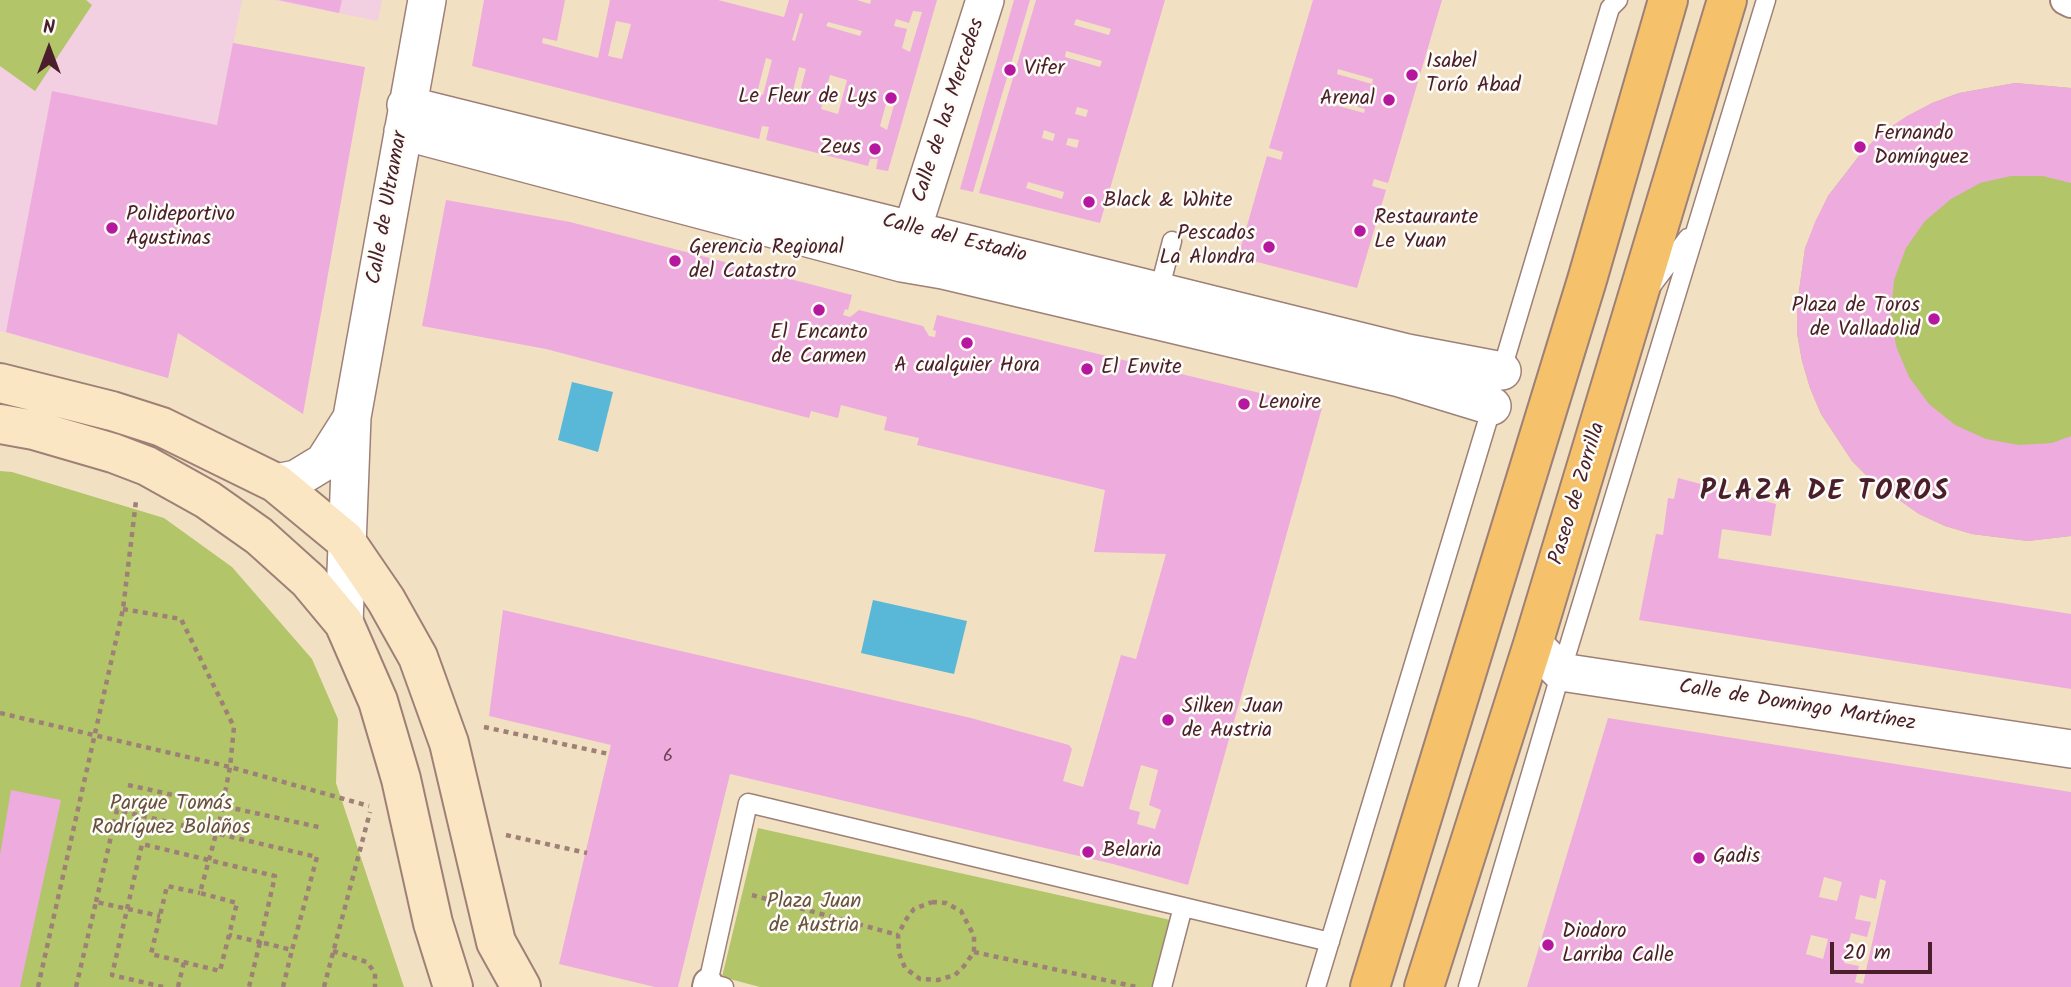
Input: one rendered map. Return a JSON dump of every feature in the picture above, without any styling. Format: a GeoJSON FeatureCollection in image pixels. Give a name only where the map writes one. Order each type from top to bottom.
{"type":"FeatureCollection","features":[{"type":"Feature","properties":{"kind":"main road"},"geometry":{"type":"LineString","coordinates":[[1370,987],[1591,267],[1668,0]]}},
{"type":"Feature","properties":{"kind":"main road","name":"Paseo de Zorrilla"},"geometry":{"type":"LineString","coordinates":[[1424,987],[1533,644],[1727,0]]}},
{"type":"Feature","properties":{"kind":"main road"},"geometry":{"type":"LineString","coordinates":[[0,383],[112,411],[162,427],[276,483],[345,540],[386,600],[418,657],[449,743],[496,942],[521,987]]}},
{"type":"Feature","properties":{"kind":"main road"},"geometry":{"type":"LineString","coordinates":[[0,424],[34,429],[113,453],[147,466],[208,500],[259,536],[309,582],[344,623],[378,701],[401,779],[433,923],[453,987]]}},
{"type":"Feature","properties":{"kind":"street","name":"Calle de Ultramar"},"geometry":{"type":"LineString","coordinates":[[345,540],[352,417],[427,0]]}},
{"type":"Feature","properties":{"kind":"street","name":"Calle de las Mercedes"},"geometry":{"type":"LineString","coordinates":[[907,246],[985,0]]}},
{"type":"Feature","properties":{"kind":"street"},"geometry":{"type":"LineString","coordinates":[[2065,0],[2071,3]]}},
{"type":"Feature","properties":{"kind":"street","name":"Calle del Estadio"},"geometry":{"type":"LineString","coordinates":[[404,118],[907,246],[1159,291],[1407,353],[1502,371]]}},
{"type":"Feature","properties":{"kind":"street","name":"Calle del Estadio"},"geometry":{"type":"LineString","coordinates":[[907,246],[943,270],[1400,378],[1492,406]]}},
{"type":"Feature","properties":{"kind":"street","name":"Calle de Ultramar"},"geometry":{"type":"LineString","coordinates":[[276,483],[296,479],[324,462],[352,417]]}},
{"type":"Feature","properties":{"kind":"street"},"geometry":{"type":"LineString","coordinates":[[344,623],[345,540]]}},
{"type":"Feature","properties":{"kind":"street"},"geometry":{"type":"LineString","coordinates":[[1533,644],[1561,672]]}},
{"type":"Feature","properties":{"kind":"street","name":"Calle de Domingo Martínez"},"geometry":{"type":"LineString","coordinates":[[1561,672],[2071,749]]}},
{"type":"Feature","properties":{"kind":"lane"},"geometry":{"type":"LineString","coordinates":[[1316,987],[1610,8],[1618,0]]}},
{"type":"Feature","properties":{"kind":"lane"},"geometry":{"type":"LineString","coordinates":[[1468,987],[1766,0]]}},
{"type":"Feature","properties":{"kind":"lane"},"geometry":{"type":"LineString","coordinates":[[1636,307],[1697,226]]}},
{"type":"Feature","properties":{"kind":"lane"},"geometry":{"type":"LineString","coordinates":[[1159,291],[1172,241]]}},
{"type":"Feature","properties":{"kind":"lane"},"geometry":{"type":"LineString","coordinates":[[713,986],[728,888],[748,803],[1330,942]]}},
{"type":"Feature","properties":{"kind":"lane"},"geometry":{"type":"LineString","coordinates":[[1162,987],[1184,907]]}},
{"type":"Feature","properties":{"kind":"path"},"geometry":{"type":"LineString","coordinates":[[38,987],[123,609],[137,491]]}},
{"type":"Feature","properties":{"kind":"path"},"geometry":{"type":"LineString","coordinates":[[123,609],[181,619],[234,727],[230,767],[200,893]]}},
{"type":"Feature","properties":{"kind":"path"},"geometry":{"type":"LineString","coordinates":[[0,713],[230,767],[372,806],[324,987]]}},
{"type":"Feature","properties":{"kind":"path"},"geometry":{"type":"LineString","coordinates":[[484,727],[609,754]]}},
{"type":"Feature","properties":{"kind":"path"},"geometry":{"type":"LineString","coordinates":[[128,785],[323,828]]}},
{"type":"Feature","properties":{"kind":"path"},"geometry":{"type":"LineString","coordinates":[[76,987],[117,810],[317,856],[283,987]]}},
{"type":"Feature","properties":{"kind":"path"},"geometry":{"type":"LineString","coordinates":[[502,835],[587,853]]}},
{"type":"Feature","properties":{"kind":"path"},"geometry":{"type":"LineString","coordinates":[[163,987],[112,975],[142,844],[275,876],[249,987]]}},
{"type":"Feature","properties":{"kind":"path"},"geometry":{"type":"LineString","coordinates":[[167,887],[237,903],[220,971],[151,954],[160,916],[167,887]]}},
{"type":"Feature","properties":{"kind":"path"},"geometry":{"type":"LineString","coordinates":[[728,888],[898,935]]}},
{"type":"Feature","properties":{"kind":"path"},"geometry":{"type":"LineString","coordinates":[[96,902],[160,916]]}},
{"type":"Feature","properties":{"kind":"path"},"geometry":{"type":"LineString","coordinates":[[932,902],[946,903],[961,911],[969,923],[974,936],[974,952],[955,975],[938,980],[920,979],[905,968],[899,953],[898,935],[914,909],[932,902]]}},
{"type":"Feature","properties":{"kind":"path"},"geometry":{"type":"LineString","coordinates":[[229,935],[292,950]]}},
{"type":"Feature","properties":{"kind":"path"},"geometry":{"type":"LineString","coordinates":[[333,951],[367,962],[375,974],[375,987]]}},
{"type":"Feature","properties":{"kind":"path"},"geometry":{"type":"LineString","coordinates":[[974,952],[1138,987]]}},
{"type":"Feature","properties":{"kind":"path"},"geometry":{"type":"LineString","coordinates":[[178,987],[184,962]]}},
{"type":"Feature","properties":{"kind":"shaded area"},"geometry":{"type":"Polygon","coordinates":[[[0,0],[242,0],[168,378],[0,331],[0,0]]]}},
{"type":"Feature","properties":{"kind":"shaded area"},"geometry":{"type":"Polygon","coordinates":[[[273,0],[382,0],[378,21],[273,0]]]}},
{"type":"Feature","properties":{"kind":"green space"},"geometry":{"type":"Polygon","coordinates":[[[0,0],[86,0],[92,5],[35,91],[0,66],[0,0]]]}},
{"type":"Feature","properties":{"kind":"green space","name":"Plaza de Toros de Valladolid"},"geometry":{"type":"Polygon","coordinates":[[[2015,83],[2071,88],[2071,536],[2028,541],[1972,534],[1945,526],[1919,514],[1872,481],[1852,461],[1821,414],[1802,361],[1797,333],[1797,305],[1805,248],[1828,196],[1862,152],[1883,132],[1932,103],[1959,93],[2015,83]]]}},
{"type":"Feature","properties":{"kind":"green space","name":"Parque Tomás Rodríguez Bolaños"},"geometry":{"type":"Polygon","coordinates":[[[0,471],[12,472],[164,518],[232,567],[312,659],[338,719],[336,783],[404,987],[0,987],[0,471]]]}},
{"type":"Feature","properties":{"kind":"green space","name":"Plaza Juan de Austria"},"geometry":{"type":"Polygon","coordinates":[[[758,828],[1175,921],[1156,987],[760,987],[722,977],[758,828]]]}},
{"type":"Feature","properties":{"kind":"water"},"geometry":{"type":"Polygon","coordinates":[[[572,382],[613,392],[598,452],[558,440],[572,382]]]}},
{"type":"Feature","properties":{"kind":"water"},"geometry":{"type":"Polygon","coordinates":[[[873,600],[967,621],[954,674],[861,653],[873,600]]]}},
{"type":"Feature","properties":{"kind":"building"},"geometry":{"type":"Polygon","coordinates":[[[279,0],[342,0],[339,13],[279,0]]]}},
{"type":"Feature","properties":{"kind":"building"},"geometry":{"type":"Polygon","coordinates":[[[484,0],[565,0],[557,41],[543,38],[542,43],[598,58],[610,0],[718,0],[784,17],[789,0],[857,0],[870,4],[871,0],[937,0],[888,171],[876,169],[878,159],[870,159],[868,166],[766,140],[769,127],[762,126],[759,139],[472,66],[484,0]],[[913,11],[909,23],[896,19],[894,26],[907,29],[902,48],[910,52],[922,12],[913,11]],[[800,13],[792,40],[795,41],[803,14],[800,13]],[[616,21],[608,56],[622,59],[631,24],[616,21]],[[828,22],[826,26],[860,36],[862,31],[828,22]],[[766,58],[757,93],[763,95],[772,60],[766,58]],[[799,67],[790,102],[797,103],[806,69],[799,67]],[[830,75],[821,109],[838,114],[847,80],[830,75]],[[889,93],[880,126],[887,130],[897,94],[895,96],[889,93]]]}},
{"type":"Feature","properties":{"kind":"building"},"geometry":{"type":"Polygon","coordinates":[[[1014,0],[1030,0],[973,192],[960,189],[1014,0]]]}},
{"type":"Feature","properties":{"kind":"building"},"geometry":{"type":"Polygon","coordinates":[[[1036,0],[1165,0],[1100,223],[979,193],[1036,0]],[[1076,19],[1074,25],[1109,35],[1111,29],[1076,19]],[[1066,51],[1065,57],[1100,67],[1102,61],[1066,51]],[[1077,107],[1075,114],[1086,117],[1088,110],[1077,107]],[[1044,130],[1042,138],[1053,141],[1055,134],[1044,130]],[[1068,138],[1066,145],[1077,148],[1079,140],[1068,138]],[[1028,182],[1026,188],[1062,199],[1064,192],[1028,182]]]}},
{"type":"Feature","properties":{"kind":"building"},"geometry":{"type":"Polygon","coordinates":[[[1313,0],[1442,0],[1388,183],[1374,179],[1372,186],[1386,190],[1357,288],[1238,257],[1267,156],[1281,160],[1283,152],[1269,148],[1313,0]],[[1338,69],[1337,74],[1372,84],[1373,79],[1338,69]],[[1330,99],[1328,103],[1364,113],[1365,109],[1330,99]]]}},
{"type":"Feature","properties":{"kind":"building"},"geometry":{"type":"Polygon","coordinates":[[[233,43],[365,67],[303,414],[178,333],[168,378],[6,332],[52,91],[217,125],[233,43]]]}},
{"type":"Feature","properties":{"kind":"building","name":"Plaza de Toros de Valladolid"},"geometry":{"type":"Polygon","coordinates":[[[2015,83],[2071,88],[2071,183],[2043,176],[2011,176],[1980,183],[1951,199],[1925,221],[1906,248],[1894,280],[1891,313],[1896,346],[1909,377],[1929,404],[1955,425],[1986,439],[2019,445],[2052,443],[2071,436],[2071,536],[2028,541],[1972,534],[1945,526],[1919,514],[1872,481],[1852,461],[1821,414],[1802,361],[1797,333],[1797,305],[1805,248],[1828,196],[1862,152],[1883,132],[1932,103],[1959,93],[2015,83]]]}},
{"type":"Feature","properties":{"kind":"building"},"geometry":{"type":"Polygon","coordinates":[[[446,200],[570,222],[852,295],[848,310],[845,309],[843,315],[850,317],[859,310],[923,326],[929,336],[935,337],[936,331],[933,330],[937,315],[1322,408],[1188,885],[1113,864],[730,774],[678,987],[655,987],[559,964],[611,745],[489,716],[503,610],[971,718],[1069,745],[1072,749],[1063,781],[1083,787],[1121,655],[1136,659],[1166,554],[1094,552],[1105,490],[917,445],[919,438],[884,430],[887,417],[841,405],[838,418],[811,411],[809,418],[546,349],[422,326],[446,200]],[[1141,765],[1129,809],[1140,812],[1137,824],[1155,829],[1161,810],[1149,805],[1158,770],[1141,765]]]}},
{"type":"Feature","properties":{"kind":"building"},"geometry":{"type":"Polygon","coordinates":[[[1678,478],[1776,504],[1771,536],[1722,529],[1718,558],[2071,614],[2071,689],[1639,620],[1656,534],[1663,535],[1668,498],[1674,499],[1678,478]]]}},
{"type":"Feature","properties":{"kind":"building"},"geometry":{"type":"Polygon","coordinates":[[[1608,718],[2071,792],[2071,987],[1527,987],[1608,718]],[[1824,877],[1819,897],[1837,901],[1842,882],[1824,877]],[[1880,879],[1876,899],[1860,895],[1855,919],[1871,922],[1867,937],[1851,933],[1844,963],[1859,966],[1855,982],[1863,984],[1886,881],[1880,879]],[[1811,935],[1806,954],[1823,959],[1828,939],[1811,935]]]}},
{"type":"Feature","properties":{"kind":"building"},"geometry":{"type":"Polygon","coordinates":[[[11,790],[61,800],[20,987],[0,987],[0,855],[11,790]]]}},
{"type":"Feature","properties":{"kind":"place","name":"Vifer"},"geometry":{"type":"Point","coordinates":[1010,70]}},
{"type":"Feature","properties":{"kind":"place","name":"Isabel Torío Abad"},"geometry":{"type":"Point","coordinates":[1412,75]}},
{"type":"Feature","properties":{"kind":"place","name":"Le Fleur de Lys"},"geometry":{"type":"Point","coordinates":[891,98]}},
{"type":"Feature","properties":{"kind":"place","name":"Arenal"},"geometry":{"type":"Point","coordinates":[1389,100]}},
{"type":"Feature","properties":{"kind":"place","name":"Fernando Domínguez"},"geometry":{"type":"Point","coordinates":[1860,147]}},
{"type":"Feature","properties":{"kind":"place","name":"Zeus"},"geometry":{"type":"Point","coordinates":[875,149]}},
{"type":"Feature","properties":{"kind":"place","name":"Black & White"},"geometry":{"type":"Point","coordinates":[1089,202]}},
{"type":"Feature","properties":{"kind":"place","name":"Polideportivo Agustinas"},"geometry":{"type":"Point","coordinates":[112,228]}},
{"type":"Feature","properties":{"kind":"place","name":"Restaurante Le Yuan"},"geometry":{"type":"Point","coordinates":[1360,231]}},
{"type":"Feature","properties":{"kind":"place","name":"Pescados La Alondra"},"geometry":{"type":"Point","coordinates":[1269,247]}},
{"type":"Feature","properties":{"kind":"place","name":"Gerencia Regional del Catastro"},"geometry":{"type":"Point","coordinates":[675,261]}},
{"type":"Feature","properties":{"kind":"place","name":"El Encanto de Carmen"},"geometry":{"type":"Point","coordinates":[819,310]}},
{"type":"Feature","properties":{"kind":"place","name":"Plaza de Toros de Valladolid"},"geometry":{"type":"Point","coordinates":[1934,319]}},
{"type":"Feature","properties":{"kind":"place","name":"A cualquier Hora"},"geometry":{"type":"Point","coordinates":[967,343]}},
{"type":"Feature","properties":{"kind":"place","name":"El Envite"},"geometry":{"type":"Point","coordinates":[1087,369]}},
{"type":"Feature","properties":{"kind":"place","name":"Lenoire"},"geometry":{"type":"Point","coordinates":[1244,404]}},
{"type":"Feature","properties":{"kind":"place","name":"Silken Juan de Austria"},"geometry":{"type":"Point","coordinates":[1168,720]}},
{"type":"Feature","properties":{"kind":"place","name":"Belaria"},"geometry":{"type":"Point","coordinates":[1088,852]}},
{"type":"Feature","properties":{"kind":"place","name":"Gadis"},"geometry":{"type":"Point","coordinates":[1699,858]}},
{"type":"Feature","properties":{"kind":"place","name":"Diodoro Larriba Calle"},"geometry":{"type":"Point","coordinates":[1548,945]}},
{"type":"Feature","properties":{"kind":"district","name":"PLAZA DE TOROS"},"geometry":{"type":"Point","coordinates":[1825,494]}}]}
